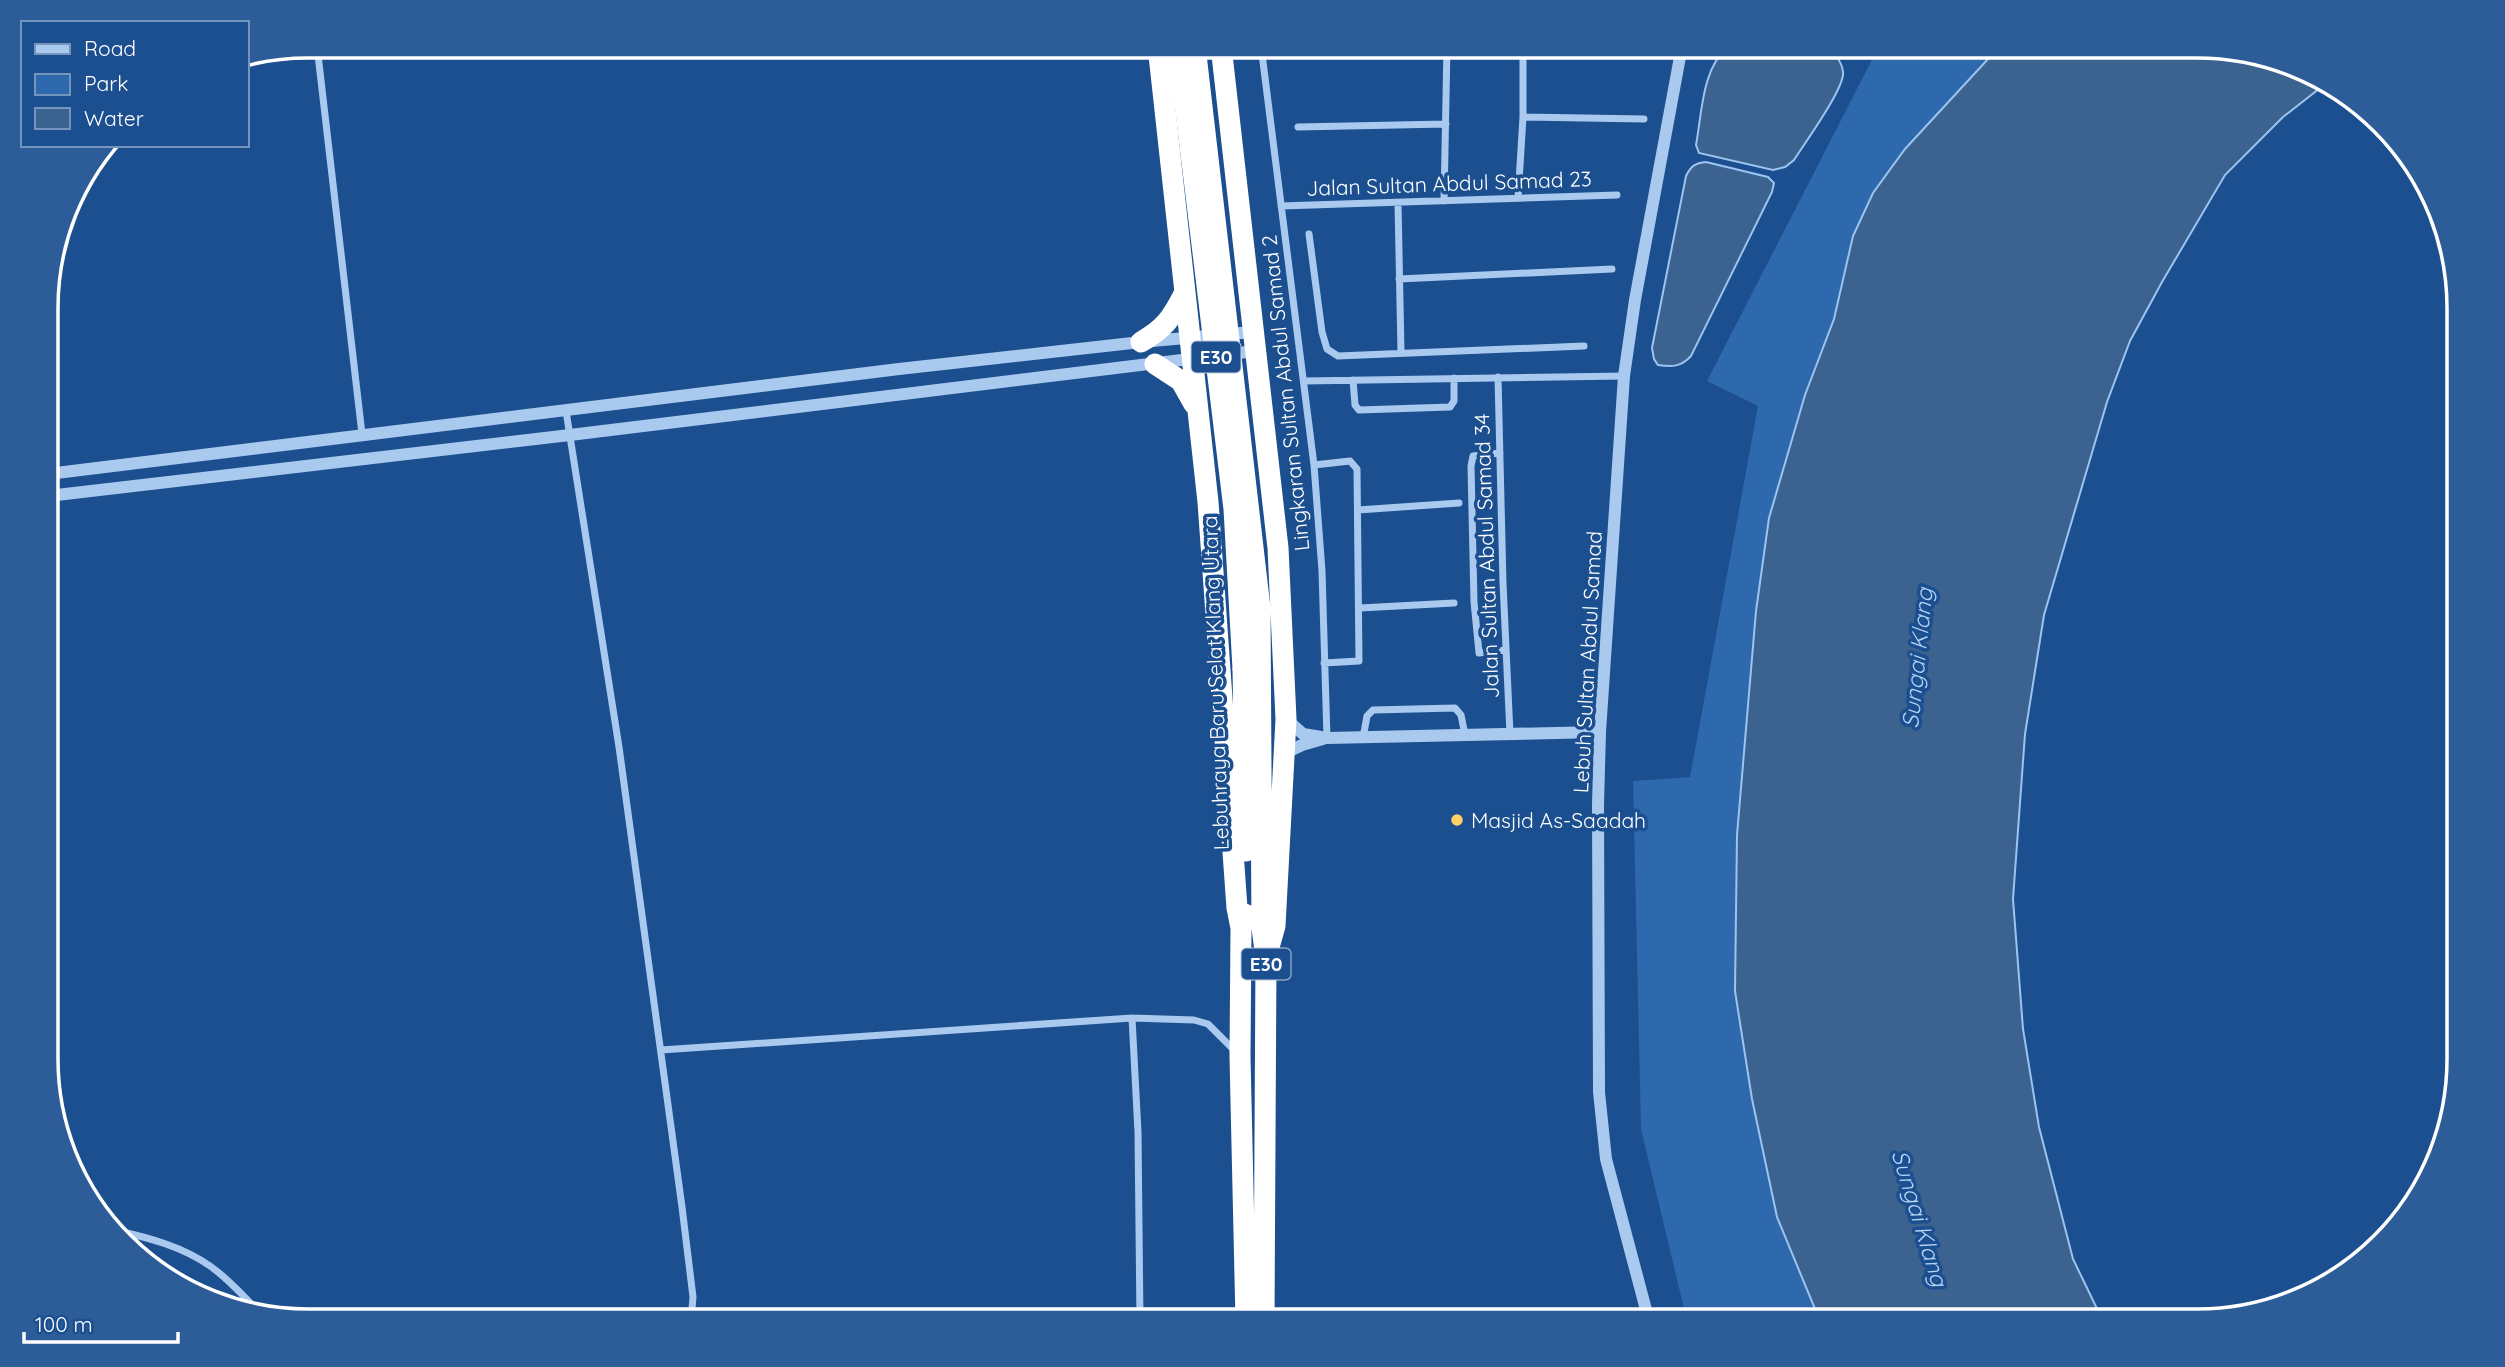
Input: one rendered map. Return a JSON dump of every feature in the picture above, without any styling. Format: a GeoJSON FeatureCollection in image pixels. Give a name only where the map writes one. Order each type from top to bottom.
{"type":"FeatureCollection","features":[{"type":"Feature","properties":{"kind":"highway"},"geometry":{"type":"LineString","coordinates":[[1158,58],[1208,502],[1237,908],[1241,928]]}},
{"type":"Feature","properties":{"kind":"highway","name":"Lebuhraya Baru Selat Klang Utara"},"geometry":{"type":"LineString","coordinates":[[1179,58],[1234,509],[1243,669],[1247,908],[1241,928],[1240,1057],[1246,1309]]}},
{"type":"Feature","properties":{"kind":"highway","name":"Lebuhraya Baru Selat Klang Utara"},"geometry":{"type":"LineString","coordinates":[[1196,58],[1259,608],[1262,928],[1266,958],[1264,1309]]}},
{"type":"Feature","properties":{"kind":"highway"},"geometry":{"type":"LineString","coordinates":[[1222,58],[1278,548],[1286,719],[1275,926],[1266,958]]}},
{"type":"Feature","properties":{"kind":"highway"},"geometry":{"type":"LineString","coordinates":[[1141,342],[1168,324],[1184,294]]}},
{"type":"Feature","properties":{"kind":"highway"},"geometry":{"type":"LineString","coordinates":[[1156,364],[1181,381],[1198,412]]}},
{"type":"Feature","properties":{"kind":"street"},"geometry":{"type":"LineString","coordinates":[[318,58],[362,434]]}},
{"type":"Feature","properties":{"kind":"street","name":"Lingkaran Sultan Abdul Samad 2"},"geometry":{"type":"LineString","coordinates":[[1262,58],[1314,465],[1322,571],[1327,738]]}},
{"type":"Feature","properties":{"kind":"street"},"geometry":{"type":"LineString","coordinates":[[1444,201],[1447,58]]}},
{"type":"Feature","properties":{"kind":"street"},"geometry":{"type":"LineString","coordinates":[[1518,198],[1523,117],[1523,58]]}},
{"type":"Feature","properties":{"kind":"street","name":"Lebuh Sultan Abdul Samad"},"geometry":{"type":"LineString","coordinates":[[1646,1309],[1606,1159],[1599,1092],[1600,732],[1624,376],[1635,300],[1680,58]]}},
{"type":"Feature","properties":{"kind":"street"},"geometry":{"type":"LineString","coordinates":[[1523,117],[1644,119]]}},
{"type":"Feature","properties":{"kind":"street"},"geometry":{"type":"LineString","coordinates":[[1298,127],[1446,124]]}},
{"type":"Feature","properties":{"kind":"street","name":"Jalan Sultan Abdul Samad 23"},"geometry":{"type":"LineString","coordinates":[[1281,206],[1617,195]]}},
{"type":"Feature","properties":{"kind":"street"},"geometry":{"type":"LineString","coordinates":[[1398,203],[1401,352]]}},
{"type":"Feature","properties":{"kind":"street"},"geometry":{"type":"LineString","coordinates":[[1309,234],[1322,332],[1327,349],[1338,356],[1584,346]]}},
{"type":"Feature","properties":{"kind":"street"},"geometry":{"type":"LineString","coordinates":[[1399,279],[1612,269]]}},
{"type":"Feature","properties":{"kind":"street"},"geometry":{"type":"LineString","coordinates":[[58,472],[1141,342],[1189,337],[1254,342]]}},
{"type":"Feature","properties":{"kind":"street"},"geometry":{"type":"LineString","coordinates":[[58,495],[1193,360],[1254,342]]}},
{"type":"Feature","properties":{"kind":"street"},"geometry":{"type":"LineString","coordinates":[[1304,381],[1624,376]]}},
{"type":"Feature","properties":{"kind":"street","name":"Jalan Sultan Abdul Samad 34"},"geometry":{"type":"LineString","coordinates":[[1497,377],[1510,734]]}},
{"type":"Feature","properties":{"kind":"street"},"geometry":{"type":"LineString","coordinates":[[1353,380],[1355,405],[1359,410],[1450,407],[1454,401],[1454,378]]}},
{"type":"Feature","properties":{"kind":"street"},"geometry":{"type":"LineString","coordinates":[[774,385],[778,409]]}},
{"type":"Feature","properties":{"kind":"street"},"geometry":{"type":"LineString","coordinates":[[566,411],[619,747],[690,1271],[692,1309]]}},
{"type":"Feature","properties":{"kind":"street"},"geometry":{"type":"LineString","coordinates":[[1500,453],[1473,456],[1471,466],[1474,602],[1479,653],[1506,650]]}},
{"type":"Feature","properties":{"kind":"street"},"geometry":{"type":"LineString","coordinates":[[1314,465],[1350,461],[1357,468],[1359,660],[1324,663]]}},
{"type":"Feature","properties":{"kind":"street"},"geometry":{"type":"LineString","coordinates":[[58,481],[64,494]]}},
{"type":"Feature","properties":{"kind":"street"},"geometry":{"type":"LineString","coordinates":[[1358,510],[1460,502]]}},
{"type":"Feature","properties":{"kind":"street"},"geometry":{"type":"LineString","coordinates":[[1360,608],[1454,603]]}},
{"type":"Feature","properties":{"kind":"street"},"geometry":{"type":"LineString","coordinates":[[1363,738],[1367,716],[1373,710],[1455,708],[1461,715],[1465,735]]}},
{"type":"Feature","properties":{"kind":"street"},"geometry":{"type":"LineString","coordinates":[[1286,719],[1303,734],[1327,738],[1600,732]]}},
{"type":"Feature","properties":{"kind":"street"},"geometry":{"type":"LineString","coordinates":[[1283,754],[1327,738]]}},
{"type":"Feature","properties":{"kind":"street"},"geometry":{"type":"LineString","coordinates":[[661,1050],[1132,1018],[1194,1020],[1208,1024],[1240,1057]]}},
{"type":"Feature","properties":{"kind":"street"},"geometry":{"type":"LineString","coordinates":[[1132,1018],[1139,1132],[1140,1309]]}},
{"type":"Feature","properties":{"kind":"street"},"geometry":{"type":"LineString","coordinates":[[129,1233],[154,1239],[211,1266],[249,1302]]}},
{"type":"Feature","properties":{"kind":"green space"},"geometry":{"type":"Polygon","coordinates":[[[1873,58],[1989,58],[1905,149],[1873,193],[1853,236],[1834,319],[1805,395],[1770,518],[1756,611],[1737,835],[1735,991],[1752,1099],[1777,1217],[1815,1309],[1684,1309],[1641,1129],[1633,781],[1690,777],[1758,406],[1707,381],[1873,58]]]}},
{"type":"Feature","properties":{"kind":"water"},"geometry":{"type":"Polygon","coordinates":[[[1718,58],[1837,58],[1843,72],[1831,103],[1794,160],[1785,167],[1773,170],[1699,153],[1696,145],[1705,92],[1718,58]]]}},
{"type":"Feature","properties":{"kind":"water","name":"Sungai Klang"},"geometry":{"type":"Polygon","coordinates":[[[1989,58],[2213,58],[2262,66],[2318,89],[2283,117],[2225,175],[2130,341],[2107,402],[2044,615],[2025,734],[2013,899],[2023,1029],[2039,1127],[2073,1259],[2097,1309],[1815,1309],[1777,1217],[1752,1099],[1735,991],[1737,835],[1756,611],[1769,518],[1805,395],[1834,319],[1853,236],[1873,193],[1905,149],[1989,58]]]}},
{"type":"Feature","properties":{"kind":"water"},"geometry":{"type":"Polygon","coordinates":[[[1706,162],[1768,177],[1774,183],[1772,192],[1691,356],[1676,365],[1658,365],[1652,348],[1686,176],[1694,166],[1706,162]]]}},
{"type":"Feature","properties":{"kind":"place","name":"Masjid As-Saadah"},"geometry":{"type":"Point","coordinates":[1457,820]}}]}
